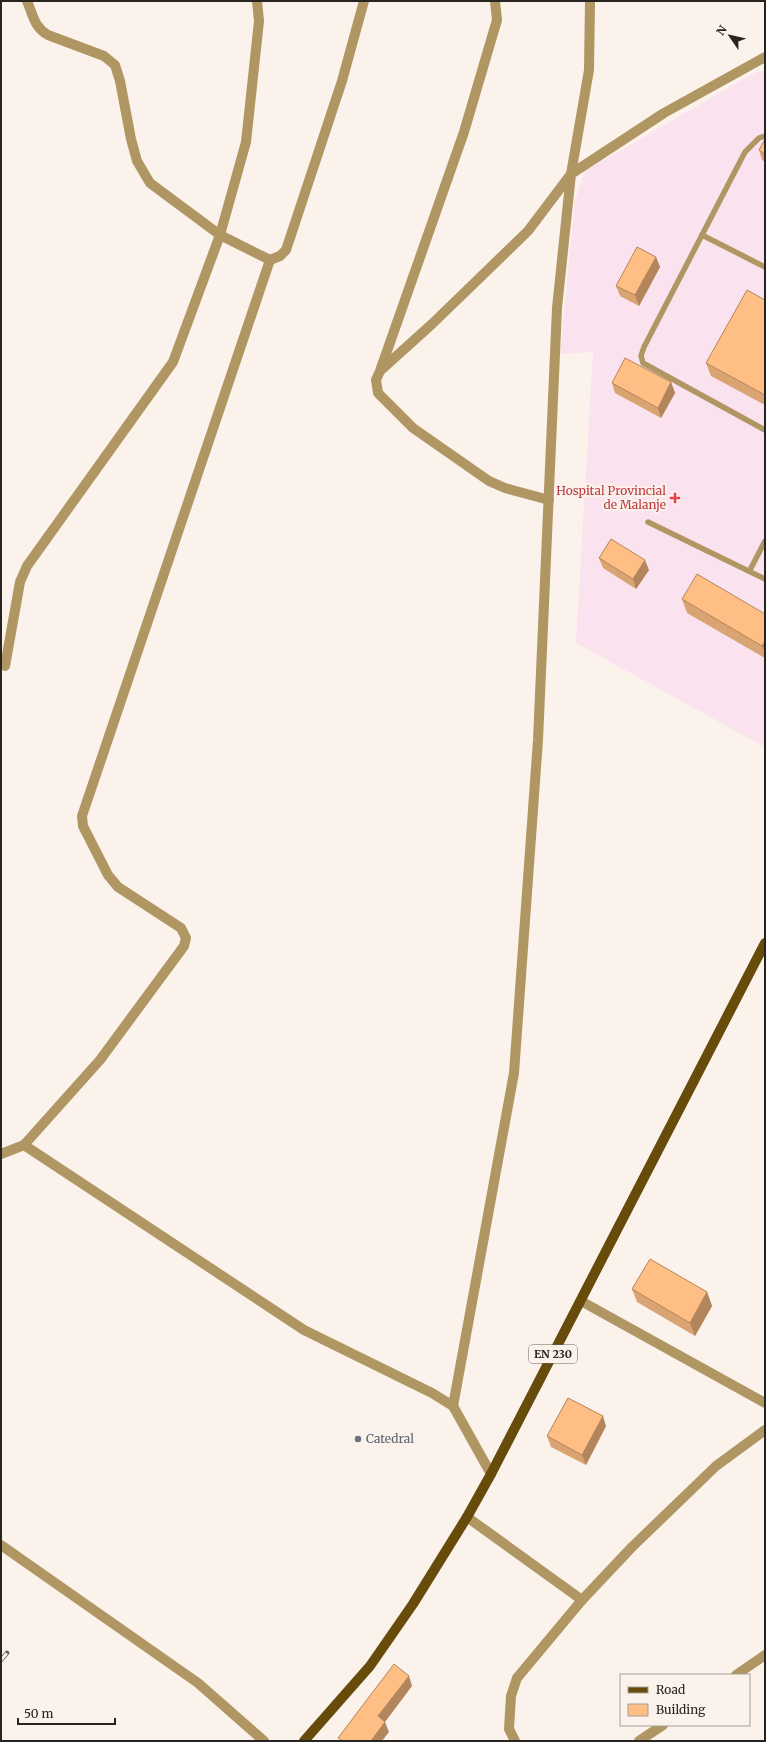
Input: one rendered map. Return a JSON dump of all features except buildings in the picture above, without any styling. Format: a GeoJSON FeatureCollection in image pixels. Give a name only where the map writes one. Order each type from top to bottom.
{"type":"FeatureCollection","features":[{"type":"Feature","properties":{"kind":"main road","name":"EN 230"},"geometry":{"type":"LineString","coordinates":[[308,1740],[370,1666],[413,1604],[467,1517],[581,1301],[765,943]]}},
{"type":"Feature","properties":{"kind":"street"},"geometry":{"type":"LineString","coordinates":[[27,1],[40,30],[48,35],[104,56],[115,64],[137,161],[150,183],[220,235],[270,260],[280,256],[286,250],[342,81],[364,1]]}},
{"type":"Feature","properties":{"kind":"street"},"geometry":{"type":"LineString","coordinates":[[5,666],[20,582],[27,566],[173,362],[220,235],[246,142],[259,21],[257,1]]}},
{"type":"Feature","properties":{"kind":"street"},"geometry":{"type":"LineString","coordinates":[[495,1],[497,20],[464,132],[376,380],[378,393],[413,428],[489,481],[505,488],[549,500]]}},
{"type":"Feature","properties":{"kind":"street"},"geometry":{"type":"LineString","coordinates":[[453,1406],[514,1073],[538,740],[557,308],[571,174],[589,70],[590,1]]}},
{"type":"Feature","properties":{"kind":"street"},"geometry":{"type":"LineString","coordinates":[[380,371],[432,324],[528,231],[571,174],[664,113],[765,57]]}},
{"type":"Feature","properties":{"kind":"street"},"geometry":{"type":"LineString","coordinates":[[1,1154],[24,1145],[100,1060],[184,946],[186,938],[181,928],[118,888],[108,875],[83,826],[82,816],[270,260]]}},
{"type":"Feature","properties":{"kind":"street"},"geometry":{"type":"LineString","coordinates":[[24,1145],[304,1330],[432,1393],[453,1406],[491,1474]]}},
{"type":"Feature","properties":{"kind":"street"},"geometry":{"type":"LineString","coordinates":[[581,1301],[764,1399]]}},
{"type":"Feature","properties":{"kind":"street"},"geometry":{"type":"LineString","coordinates":[[515,1741],[509,1729],[511,1696],[518,1678],[582,1600],[632,1547],[716,1466],[765,1430]]}},
{"type":"Feature","properties":{"kind":"street"},"geometry":{"type":"LineString","coordinates":[[467,1517],[582,1600]]}},
{"type":"Feature","properties":{"kind":"street"},"geometry":{"type":"LineString","coordinates":[[2,1549],[198,1683],[264,1741]]}},
{"type":"Feature","properties":{"kind":"street"},"geometry":{"type":"LineString","coordinates":[[737,1674],[765,1655]]}},
{"type":"Feature","properties":{"kind":"street"},"geometry":{"type":"LineString","coordinates":[[640,1741],[662,1726]]}},
{"type":"Feature","properties":{"kind":"lane"},"geometry":{"type":"LineString","coordinates":[[765,136],[760,138],[745,152],[644,347],[641,356],[643,363],[765,430]]}},
{"type":"Feature","properties":{"kind":"lane"},"geometry":{"type":"LineString","coordinates":[[702,235],[765,267]]}},
{"type":"Feature","properties":{"kind":"lane"},"geometry":{"type":"LineString","coordinates":[[648,522],[750,570],[765,579]]}},
{"type":"Feature","properties":{"kind":"lane"},"geometry":{"type":"LineString","coordinates":[[750,570],[765,541]]}},
{"type":"Feature","properties":{"kind":"shaded area","name":"Hospital Provincial de Malanje"},"geometry":{"type":"Polygon","coordinates":[[[765,70],[765,747],[576,643],[593,352],[560,354],[575,200],[585,171],[754,73],[765,70]]]}},
{"type":"Feature","properties":{"kind":"railway"},"geometry":{"type":"LineString","coordinates":[[1,1660],[7,1653]]}},
{"type":"Feature","properties":{"kind":"place","name":"Hospital Provincial de Malanje"},"geometry":{"type":"Point","coordinates":[675,498]}},
{"type":"Feature","properties":{"kind":"place","name":"Catedral"},"geometry":{"type":"Point","coordinates":[358,1439]}}]}
